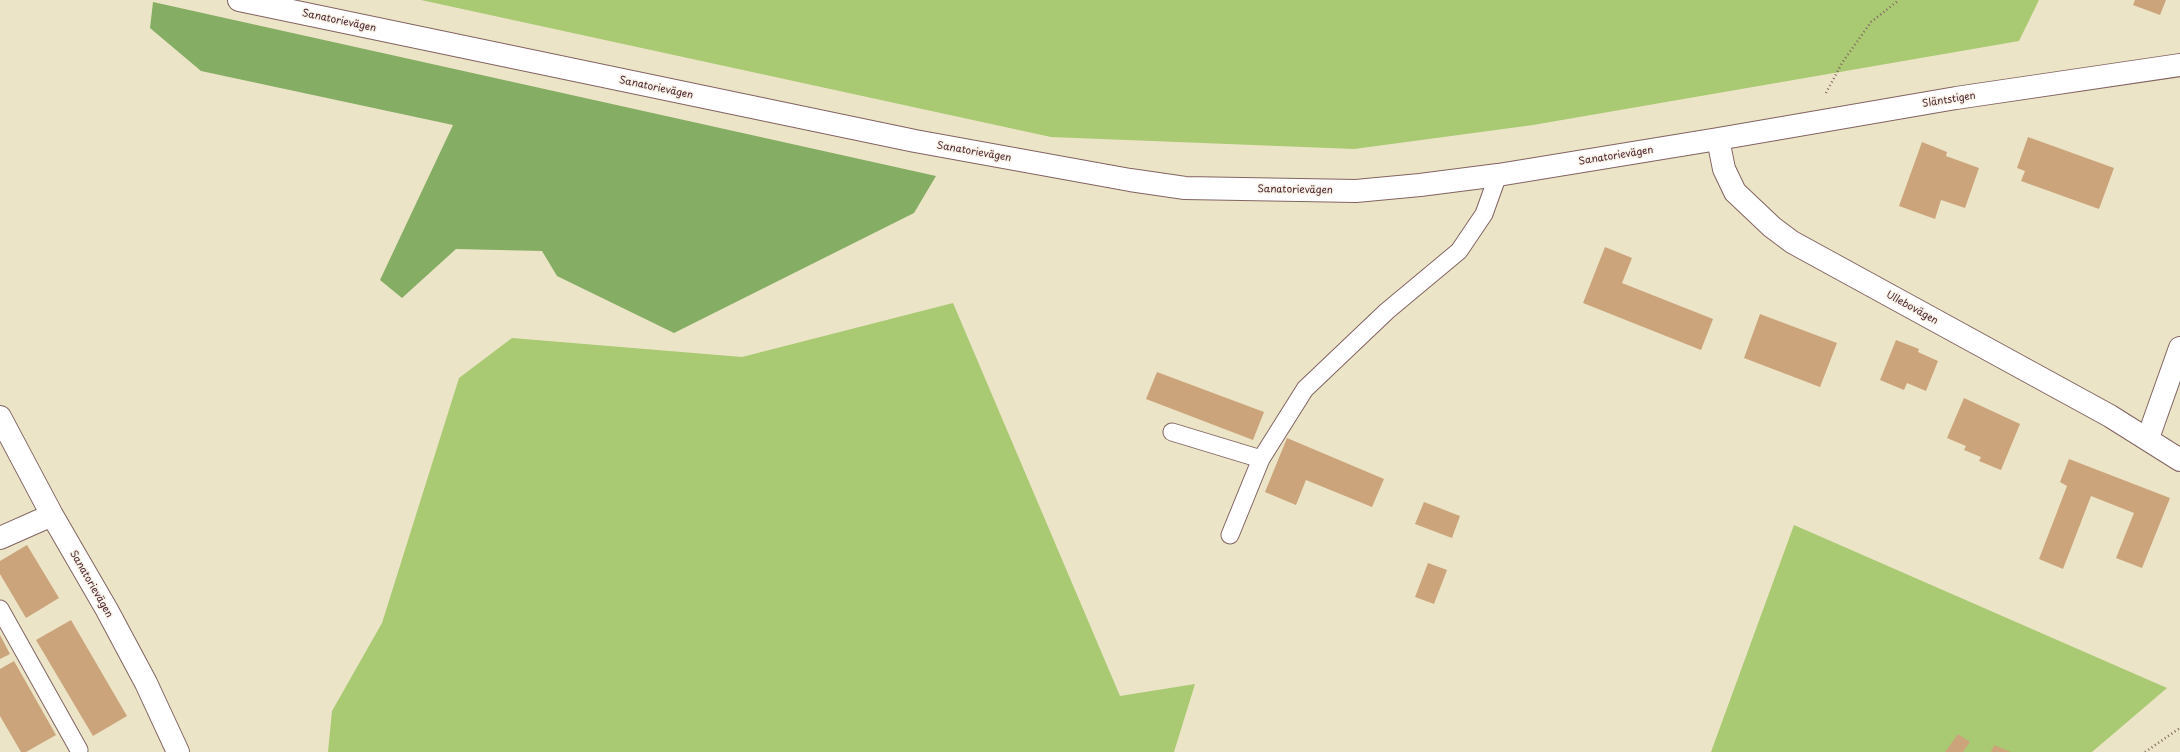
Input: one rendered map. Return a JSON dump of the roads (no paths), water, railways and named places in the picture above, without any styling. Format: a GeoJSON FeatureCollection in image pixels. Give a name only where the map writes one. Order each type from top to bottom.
{"type":"FeatureCollection","features":[{"type":"Feature","properties":{"kind":"street","name":"Sanatorievägen"},"geometry":{"type":"LineString","coordinates":[[239,0],[915,141],[1130,180],[1185,188],[1356,190],[1420,185],[1498,175],[1718,139]]}},
{"type":"Feature","properties":{"kind":"street","name":"Släntstigen"},"geometry":{"type":"LineString","coordinates":[[1718,139],[1956,98],[2180,65]]}},
{"type":"Feature","properties":{"kind":"street","name":"Ullebovägen"},"geometry":{"type":"LineString","coordinates":[[1718,139],[1724,169],[1735,192],[1772,228],[1792,242],[2148,438],[2180,460]]}},
{"type":"Feature","properties":{"kind":"street"},"geometry":{"type":"LineString","coordinates":[[2148,438],[2180,348]]}},
{"type":"Feature","properties":{"kind":"street","name":"Sanatorievägen"},"geometry":{"type":"LineString","coordinates":[[0,417],[52,515],[117,630],[178,752]]}},
{"type":"Feature","properties":{"kind":"street"},"geometry":{"type":"LineString","coordinates":[[0,538],[52,515]]}},
{"type":"Feature","properties":{"kind":"lane"},"geometry":{"type":"LineString","coordinates":[[1230,535],[1261,459],[1306,389],[1387,311],[1459,251],[1484,214],[1498,175]]}},
{"type":"Feature","properties":{"kind":"lane"},"geometry":{"type":"LineString","coordinates":[[1172,432],[1261,459]]}},
{"type":"Feature","properties":{"kind":"lane"},"geometry":{"type":"LineString","coordinates":[[0,609],[79,750]]}}]}
